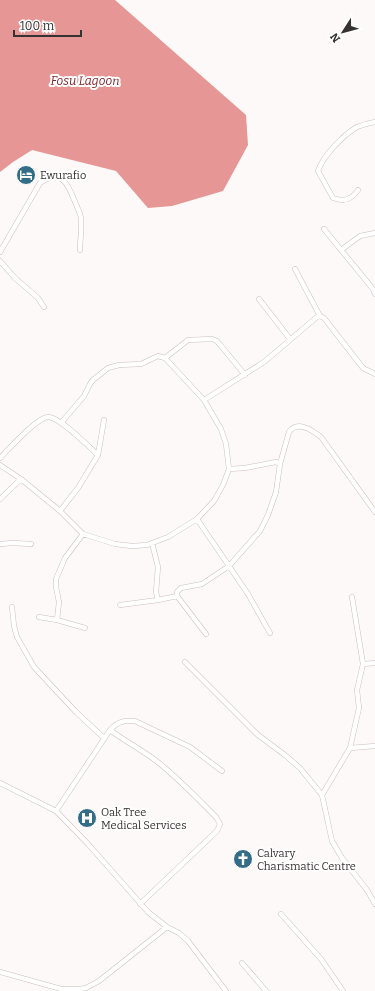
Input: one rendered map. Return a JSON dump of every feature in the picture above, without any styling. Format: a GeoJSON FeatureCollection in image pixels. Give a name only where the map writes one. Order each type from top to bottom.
{"type":"FeatureCollection","features":[{"type":"Feature","properties":{"kind":"street"},"geometry":{"type":"LineString","coordinates":[[358,190],[354,196],[346,200],[333,198],[318,171],[326,155],[344,137],[357,127],[375,122]]}},
{"type":"Feature","properties":{"kind":"street"},"geometry":{"type":"LineString","coordinates":[[0,252],[40,183],[48,178],[64,180],[68,185],[82,218],[80,250]]}},
{"type":"Feature","properties":{"kind":"street"},"geometry":{"type":"LineString","coordinates":[[324,229],[374,290]]}},
{"type":"Feature","properties":{"kind":"street"},"geometry":{"type":"LineString","coordinates":[[341,250],[360,236],[375,233]]}},
{"type":"Feature","properties":{"kind":"street"},"geometry":{"type":"LineString","coordinates":[[0,261],[23,286],[38,298],[44,307]]}},
{"type":"Feature","properties":{"kind":"street"},"geometry":{"type":"LineString","coordinates":[[295,269],[320,316],[324,318],[363,368],[374,375]]}},
{"type":"Feature","properties":{"kind":"street"},"geometry":{"type":"LineString","coordinates":[[259,299],[290,339]]}},
{"type":"Feature","properties":{"kind":"street"},"geometry":{"type":"LineString","coordinates":[[204,400],[245,375],[320,316]]}},
{"type":"Feature","properties":{"kind":"street"},"geometry":{"type":"LineString","coordinates":[[165,358],[188,340],[212,339],[216,341],[245,375]]}},
{"type":"Feature","properties":{"kind":"street"},"geometry":{"type":"LineString","coordinates":[[0,465],[21,479],[60,511],[83,534],[115,544],[139,545],[147,545],[168,537],[196,519],[214,501],[223,485],[229,469],[226,444],[221,429],[204,400],[165,358],[158,356],[142,364],[118,365],[108,368],[93,380],[84,396],[61,423]]}},
{"type":"Feature","properties":{"kind":"street"},"geometry":{"type":"LineString","coordinates":[[0,458],[28,430],[43,419],[49,417],[61,423],[98,455]]}},
{"type":"Feature","properties":{"kind":"street"},"geometry":{"type":"LineString","coordinates":[[60,511],[78,488],[98,455],[104,420]]}},
{"type":"Feature","properties":{"kind":"street"},"geometry":{"type":"LineString","coordinates":[[177,596],[177,592],[181,588],[202,584],[229,566],[260,531],[268,515],[276,492],[280,464],[289,432],[292,427],[303,427],[321,437],[375,512]]}},
{"type":"Feature","properties":{"kind":"street"},"geometry":{"type":"LineString","coordinates":[[229,469],[245,468],[276,462],[280,464]]}},
{"type":"Feature","properties":{"kind":"street"},"geometry":{"type":"LineString","coordinates":[[0,499],[21,479]]}},
{"type":"Feature","properties":{"kind":"street"},"geometry":{"type":"LineString","coordinates":[[196,519],[248,594],[270,633]]}},
{"type":"Feature","properties":{"kind":"street"},"geometry":{"type":"LineString","coordinates":[[57,620],[58,602],[56,579],[64,558],[83,534]]}},
{"type":"Feature","properties":{"kind":"street"},"geometry":{"type":"LineString","coordinates":[[152,543],[158,567],[156,592],[158,600]]}},
{"type":"Feature","properties":{"kind":"street"},"geometry":{"type":"LineString","coordinates":[[0,544],[31,544]]}},
{"type":"Feature","properties":{"kind":"street"},"geometry":{"type":"LineString","coordinates":[[120,605],[177,596]]}},
{"type":"Feature","properties":{"kind":"street"},"geometry":{"type":"LineString","coordinates":[[177,596],[206,634]]}},
{"type":"Feature","properties":{"kind":"street"},"geometry":{"type":"LineString","coordinates":[[322,795],[350,748],[359,708],[357,690],[363,664],[352,597]]}},
{"type":"Feature","properties":{"kind":"street"},"geometry":{"type":"LineString","coordinates":[[12,607],[17,638],[34,667],[76,712],[104,738]]}},
{"type":"Feature","properties":{"kind":"street"},"geometry":{"type":"LineString","coordinates":[[39,617],[57,620],[85,628]]}},
{"type":"Feature","properties":{"kind":"street"},"geometry":{"type":"LineString","coordinates":[[185,662],[258,735],[285,754],[300,768],[322,795],[332,841],[342,858],[367,890],[375,904]]}},
{"type":"Feature","properties":{"kind":"street"},"geometry":{"type":"LineString","coordinates":[[363,664],[375,663]]}},
{"type":"Feature","properties":{"kind":"street"},"geometry":{"type":"LineString","coordinates":[[56,811],[110,730],[116,724],[126,720],[135,720],[190,748],[222,771]]}},
{"type":"Feature","properties":{"kind":"street"},"geometry":{"type":"LineString","coordinates":[[110,730],[178,778],[216,817],[220,824],[217,831],[140,904]]}},
{"type":"Feature","properties":{"kind":"street"},"geometry":{"type":"LineString","coordinates":[[350,748],[375,746]]}},
{"type":"Feature","properties":{"kind":"street"},"geometry":{"type":"LineString","coordinates":[[0,783],[56,811],[88,844],[148,912],[188,940],[226,991]]}},
{"type":"Feature","properties":{"kind":"street"},"geometry":{"type":"LineString","coordinates":[[281,914],[321,959],[343,991]]}},
{"type":"Feature","properties":{"kind":"street"},"geometry":{"type":"LineString","coordinates":[[0,972],[61,989],[70,990],[86,988],[99,981],[168,926]]}},
{"type":"Feature","properties":{"kind":"street"},"geometry":{"type":"LineString","coordinates":[[242,963],[266,991]]}},
{"type":"Feature","properties":{"kind":"water","name":"Fosu Lagoon"},"geometry":{"type":"Polygon","coordinates":[[[0,0],[115,0],[246,115],[248,145],[223,191],[172,206],[148,208],[116,171],[32,150],[0,172],[0,0]]]}},
{"type":"Feature","properties":{"kind":"place","name":"Ewurafio"},"geometry":{"type":"Point","coordinates":[26,175]}},
{"type":"Feature","properties":{"kind":"place","name":"Oak Tree Medical Services"},"geometry":{"type":"Point","coordinates":[87,818]}},
{"type":"Feature","properties":{"kind":"place","name":"Calvary Charismatic Centre"},"geometry":{"type":"Point","coordinates":[243,859]}}]}
